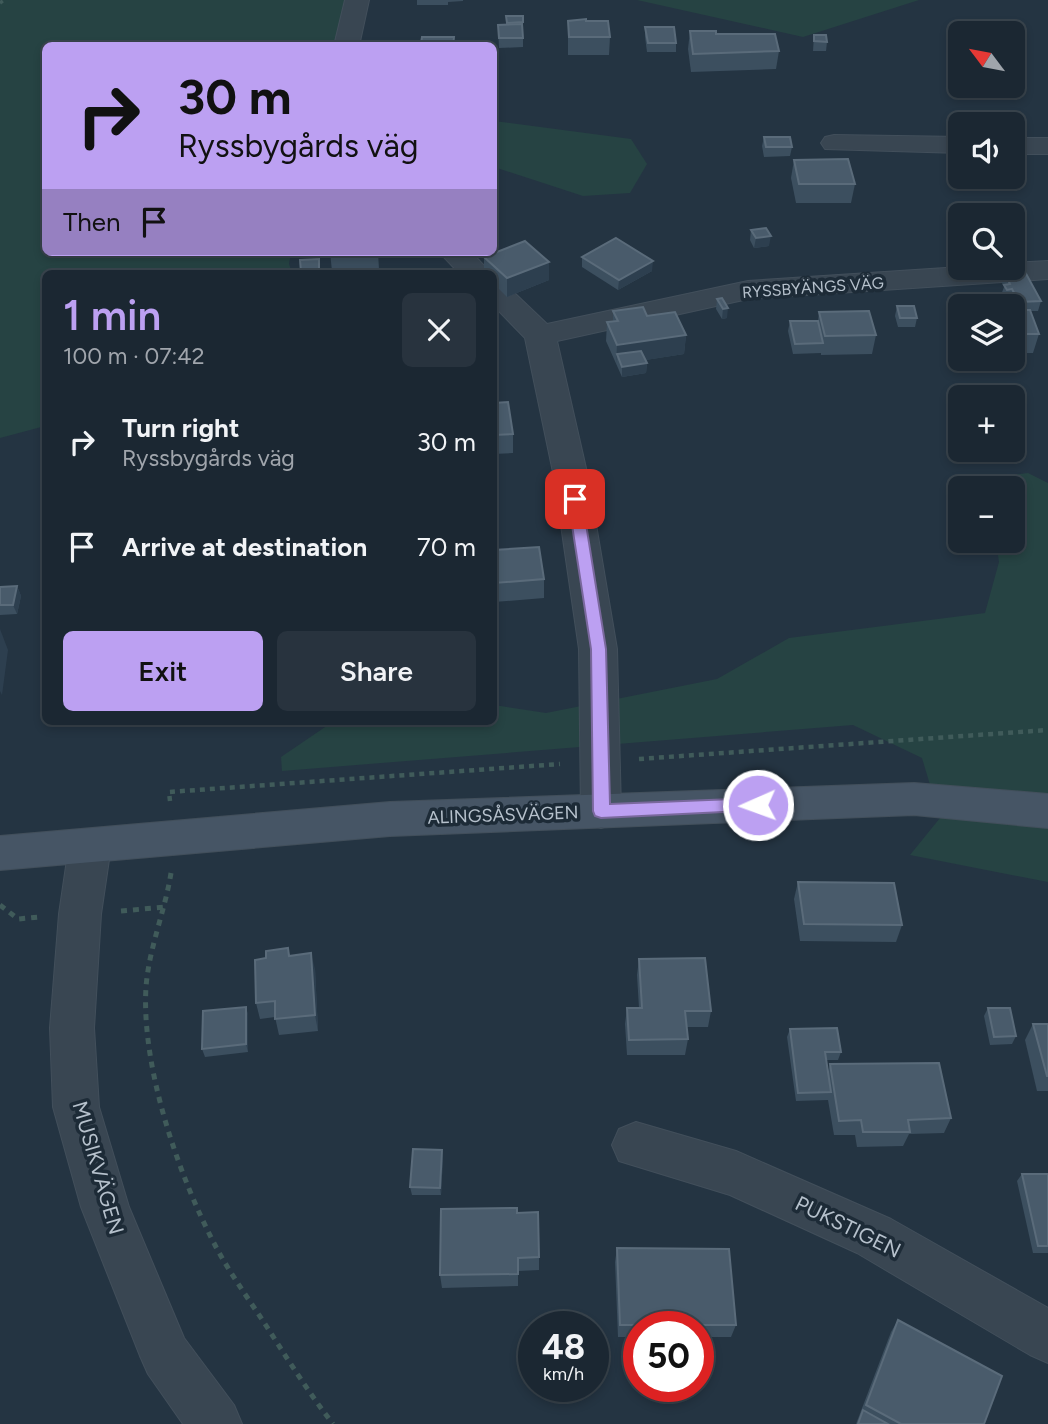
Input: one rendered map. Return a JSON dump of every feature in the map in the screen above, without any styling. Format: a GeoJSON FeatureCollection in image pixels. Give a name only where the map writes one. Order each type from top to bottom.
{"type":"FeatureCollection","features":[{"type":"Feature","properties":{"kind":"main road","name":"ALINGSÅSVÄGEN"},"geometry":{"type":"LineString","coordinates":[[0,853],[390,819],[914,799],[1048,811]]}},
{"type":"Feature","properties":{"kind":"street"},"geometry":{"type":"LineString","coordinates":[[347,42],[357,0]]}},
{"type":"Feature","properties":{"kind":"street"},"geometry":{"type":"LineString","coordinates":[[834,144],[948,145]]}},
{"type":"Feature","properties":{"kind":"street"},"geometry":{"type":"LineString","coordinates":[[1025,146],[1048,146]]}},
{"type":"Feature","properties":{"kind":"street"},"geometry":{"type":"LineString","coordinates":[[458,256],[473,270]]}},
{"type":"Feature","properties":{"kind":"street","name":"RYSSBYÄNGS VÄG"},"geometry":{"type":"LineString","coordinates":[[540,335],[748,290],[1048,270]]}},
{"type":"Feature","properties":{"kind":"street"},"geometry":{"type":"LineString","coordinates":[[497,293],[540,335],[573,489],[598,649],[601,811]]}},
{"type":"Feature","properties":{"kind":"street","name":"MUSIKVÄGEN"},"geometry":{"type":"LineString","coordinates":[[90,846],[80,914],[72,1028],[76,1107],[105,1207],[166,1356],[215,1424]]}},
{"type":"Feature","properties":{"kind":"street","name":"PUKSTIGEN"},"geometry":{"type":"LineString","coordinates":[[636,1145],[736,1174],[874,1236],[1048,1337]]}},
{"type":"Feature","properties":{"kind":"path"},"geometry":{"type":"LineString","coordinates":[[0,3],[4,0]]}},
{"type":"Feature","properties":{"kind":"path"},"geometry":{"type":"LineString","coordinates":[[171,838],[171,876],[155,942],[146,1000],[150,1042],[180,1170],[216,1248],[313,1400],[333,1424]]}},
{"type":"Feature","properties":{"kind":"green space"},"geometry":{"type":"Polygon","coordinates":[[[0,0],[345,0],[335,42],[42,42],[42,256],[290,256],[291,270],[42,270],[42,427],[0,438],[0,0]]]}},
{"type":"Feature","properties":{"kind":"green space"},"geometry":{"type":"Polygon","coordinates":[[[637,0],[919,0],[803,37],[637,0]]]}},
{"type":"Feature","properties":{"kind":"green space"},"geometry":{"type":"Polygon","coordinates":[[[497,121],[631,139],[647,164],[630,193],[583,196],[497,168],[497,121]]]}},
{"type":"Feature","properties":{"kind":"green space"},"geometry":{"type":"Polygon","coordinates":[[[1028,473],[1048,483],[1048,882],[910,855],[940,818],[922,758],[853,725],[282,771],[281,757],[328,725],[497,725],[497,705],[546,713],[717,679],[789,638],[985,613],[999,562],[998,553],[1025,553],[1025,476],[1004,476],[1028,473]]]}},
{"type":"Feature","properties":{"kind":"building"},"geometry":{"type":"Polygon","coordinates":[[[506,16],[523,16],[523,22],[507,23],[506,16]]]}},
{"type":"Feature","properties":{"kind":"building"},"geometry":{"type":"Polygon","coordinates":[[[568,21],[608,21],[610,37],[569,37],[568,21]]]}},
{"type":"Feature","properties":{"kind":"building"},"geometry":{"type":"Polygon","coordinates":[[[522,24],[523,38],[499,38],[498,25],[522,24]]]}},
{"type":"Feature","properties":{"kind":"building"},"geometry":{"type":"Polygon","coordinates":[[[645,27],[674,27],[676,43],[648,43],[645,27]]]}},
{"type":"Feature","properties":{"kind":"building"},"geometry":{"type":"Polygon","coordinates":[[[690,31],[775,34],[779,51],[693,54],[690,31]]]}},
{"type":"Feature","properties":{"kind":"building"},"geometry":{"type":"Polygon","coordinates":[[[814,35],[826,35],[827,42],[814,41],[814,35]]]}},
{"type":"Feature","properties":{"kind":"building"},"geometry":{"type":"Polygon","coordinates":[[[422,37],[454,37],[453,42],[421,42],[422,37]]]}},
{"type":"Feature","properties":{"kind":"building"},"geometry":{"type":"Polygon","coordinates":[[[764,137],[790,137],[792,147],[766,147],[764,137]]]}},
{"type":"Feature","properties":{"kind":"building"},"geometry":{"type":"Polygon","coordinates":[[[848,159],[855,184],[799,184],[794,160],[848,159]]]}},
{"type":"Feature","properties":{"kind":"building"},"geometry":{"type":"Polygon","coordinates":[[[766,228],[771,236],[756,238],[751,230],[766,228]]]}},
{"type":"Feature","properties":{"kind":"building"},"geometry":{"type":"Polygon","coordinates":[[[616,238],[653,261],[619,280],[582,257],[616,238]]]}},
{"type":"Feature","properties":{"kind":"building"},"geometry":{"type":"Polygon","coordinates":[[[525,241],[549,262],[507,278],[484,257],[497,256],[497,252],[525,241]]]}},
{"type":"Feature","properties":{"kind":"building"},"geometry":{"type":"Polygon","coordinates":[[[319,259],[319,270],[301,270],[300,260],[319,259]]]}},
{"type":"Feature","properties":{"kind":"building"},"geometry":{"type":"Polygon","coordinates":[[[1025,272],[1041,301],[1025,302],[1025,294],[1015,294],[1012,289],[1007,290],[1004,285],[1010,284],[1008,280],[1025,280],[1025,272]]]}},
{"type":"Feature","properties":{"kind":"building"},"geometry":{"type":"Polygon","coordinates":[[[722,298],[728,308],[723,309],[717,299],[722,298]]]}},
{"type":"Feature","properties":{"kind":"building"},"geometry":{"type":"Polygon","coordinates":[[[897,306],[914,306],[917,318],[900,318],[897,306]]]}},
{"type":"Feature","properties":{"kind":"building"},"geometry":{"type":"Polygon","coordinates":[[[643,307],[647,316],[675,312],[686,335],[617,345],[607,322],[618,321],[613,311],[643,307]]]}},
{"type":"Feature","properties":{"kind":"building"},"geometry":{"type":"Polygon","coordinates":[[[1025,310],[1030,310],[1039,334],[1025,334],[1025,310]]]}},
{"type":"Feature","properties":{"kind":"building"},"geometry":{"type":"Polygon","coordinates":[[[869,311],[876,335],[825,336],[819,312],[869,311]]]}},
{"type":"Feature","properties":{"kind":"building"},"geometry":{"type":"Polygon","coordinates":[[[790,321],[818,321],[823,343],[795,344],[790,321]]]}},
{"type":"Feature","properties":{"kind":"building"},"geometry":{"type":"Polygon","coordinates":[[[641,351],[647,363],[622,367],[617,354],[641,351]]]}},
{"type":"Feature","properties":{"kind":"building"},"geometry":{"type":"Polygon","coordinates":[[[508,402],[513,434],[497,435],[497,403],[508,402]]]}},
{"type":"Feature","properties":{"kind":"building"},"geometry":{"type":"Polygon","coordinates":[[[539,547],[544,579],[497,583],[497,550],[539,547]]]}},
{"type":"Feature","properties":{"kind":"building"},"geometry":{"type":"Polygon","coordinates":[[[17,586],[13,605],[0,605],[0,587],[17,586]]]}},
{"type":"Feature","properties":{"kind":"building"},"geometry":{"type":"Polygon","coordinates":[[[798,882],[894,883],[902,925],[804,924],[798,882]]]}},
{"type":"Feature","properties":{"kind":"building"},"geometry":{"type":"Polygon","coordinates":[[[288,948],[289,956],[311,953],[315,1015],[275,1019],[275,1001],[256,1003],[255,960],[266,958],[266,951],[288,948]]]}},
{"type":"Feature","properties":{"kind":"building"},"geometry":{"type":"Polygon","coordinates":[[[705,958],[711,1011],[685,1011],[688,1039],[629,1040],[627,1008],[642,1008],[639,959],[705,958]]]}},
{"type":"Feature","properties":{"kind":"building"},"geometry":{"type":"Polygon","coordinates":[[[246,1007],[246,1044],[202,1049],[203,1011],[246,1007]]]}},
{"type":"Feature","properties":{"kind":"building"},"geometry":{"type":"Polygon","coordinates":[[[988,1008],[1010,1008],[1016,1036],[994,1037],[988,1008]]]}},
{"type":"Feature","properties":{"kind":"building"},"geometry":{"type":"Polygon","coordinates":[[[1033,1024],[1048,1024],[1048,1076],[1047,1076],[1033,1024]]]}},
{"type":"Feature","properties":{"kind":"building"},"geometry":{"type":"Polygon","coordinates":[[[837,1028],[841,1052],[825,1052],[831,1092],[798,1093],[790,1029],[837,1028]]]}},
{"type":"Feature","properties":{"kind":"building"},"geometry":{"type":"Polygon","coordinates":[[[939,1063],[951,1118],[908,1120],[910,1132],[863,1132],[861,1120],[839,1121],[830,1064],[939,1063]]]}},
{"type":"Feature","properties":{"kind":"building"},"geometry":{"type":"Polygon","coordinates":[[[413,1149],[442,1150],[440,1188],[410,1187],[413,1149]]]}},
{"type":"Feature","properties":{"kind":"building"},"geometry":{"type":"Polygon","coordinates":[[[1022,1174],[1048,1174],[1048,1246],[1038,1246],[1022,1174]]]}},
{"type":"Feature","properties":{"kind":"building"},"geometry":{"type":"Polygon","coordinates":[[[517,1208],[517,1213],[538,1212],[539,1257],[518,1258],[518,1274],[440,1275],[441,1209],[517,1208]]]}},
{"type":"Feature","properties":{"kind":"building"},"geometry":{"type":"Polygon","coordinates":[[[617,1248],[729,1249],[736,1325],[714,1325],[714,1311],[623,1311],[623,1325],[620,1325],[617,1248]]]}},
{"type":"Feature","properties":{"kind":"building"},"geometry":{"type":"Polygon","coordinates":[[[898,1320],[1002,1376],[984,1424],[901,1424],[866,1405],[898,1320]]]}},
{"type":"Feature","properties":{"kind":"building"},"geometry":{"type":"Polygon","coordinates":[[[863,1410],[888,1424],[858,1424],[863,1410]]]}},
{"type":"Feature","properties":{"kind":"route"},"geometry":{"type":"LineString","coordinates":[[575,499],[598,649],[601,811],[758,805]]}}]}
